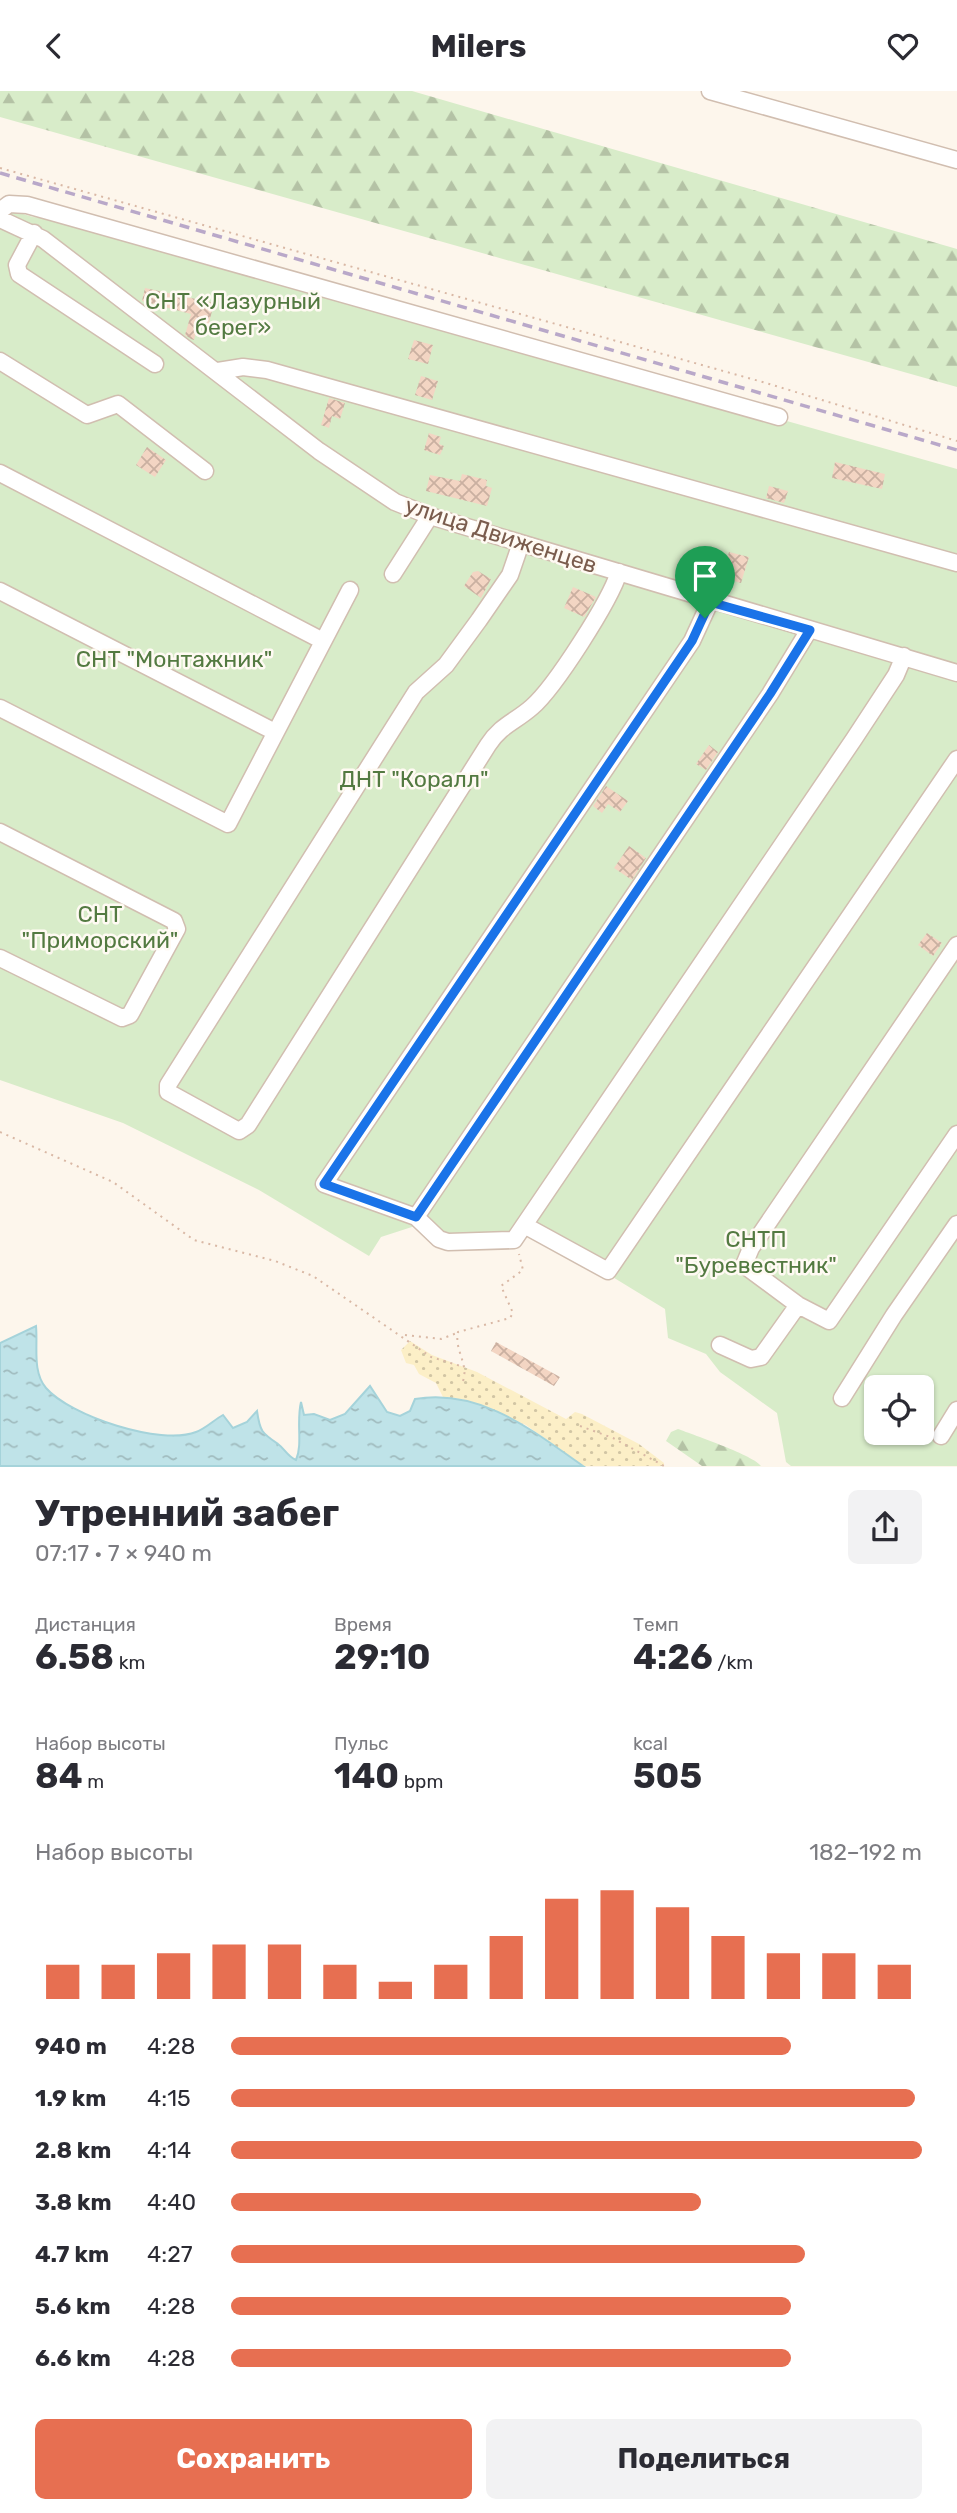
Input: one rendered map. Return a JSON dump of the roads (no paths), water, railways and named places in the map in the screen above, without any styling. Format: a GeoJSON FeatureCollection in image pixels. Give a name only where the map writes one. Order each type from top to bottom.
{"type":"FeatureCollection","features":[{"type":"Feature","properties":{"kind":"street"},"geometry":{"type":"LineString","coordinates":[[710,91],[957,160]]}},
{"type":"Feature","properties":{"kind":"street"},"geometry":{"type":"LineString","coordinates":[[0,211],[9,204],[27,205],[779,417]]}},
{"type":"Feature","properties":{"kind":"street","name":"улица Движенцев"},"geometry":{"type":"LineString","coordinates":[[0,219],[34,233],[341,466],[396,502],[430,516],[710,602],[957,673]]}},
{"type":"Feature","properties":{"kind":"street"},"geometry":{"type":"LineString","coordinates":[[34,233],[17,265],[19,274],[155,364]]}},
{"type":"Feature","properties":{"kind":"street"},"geometry":{"type":"LineString","coordinates":[[0,361],[87,415],[118,404],[205,471]]}},
{"type":"Feature","properties":{"kind":"street"},"geometry":{"type":"LineString","coordinates":[[218,371],[243,367],[267,370],[957,563]]}},
{"type":"Feature","properties":{"kind":"street"},"geometry":{"type":"LineString","coordinates":[[0,473],[323,641]]}},
{"type":"Feature","properties":{"kind":"street"},"geometry":{"type":"LineString","coordinates":[[393,574],[430,516]]}},
{"type":"Feature","properties":{"kind":"street"},"geometry":{"type":"LineString","coordinates":[[521,543],[510,575],[451,659],[415,692],[168,1084],[168,1092],[192,1107],[239,1131],[248,1125],[492,738],[501,727],[530,709],[543,693],[606,602],[619,572]]}},
{"type":"Feature","properties":{"kind":"street"},"geometry":{"type":"LineString","coordinates":[[0,708],[228,824],[351,590]]}},
{"type":"Feature","properties":{"kind":"street"},"geometry":{"type":"LineString","coordinates":[[0,591],[275,732]]}},
{"type":"Feature","properties":{"kind":"street"},"geometry":{"type":"LineString","coordinates":[[710,602],[692,641],[324,1184],[416,1217],[432,1233],[448,1242],[514,1240],[855,739],[896,675],[904,656]]}},
{"type":"Feature","properties":{"kind":"street"},"geometry":{"type":"LineString","coordinates":[[416,1217],[770,694],[810,630]]}},
{"type":"Feature","properties":{"kind":"street"},"geometry":{"type":"LineString","coordinates":[[524,1225],[608,1271],[957,759]]}},
{"type":"Feature","properties":{"kind":"street"},"geometry":{"type":"LineString","coordinates":[[0,832],[174,921],[177,929],[130,1015],[122,1018],[0,958]]}},
{"type":"Feature","properties":{"kind":"street"},"geometry":{"type":"LineString","coordinates":[[957,944],[745,1259],[744,1265],[797,1305],[829,1321],[957,1134]]}},
{"type":"Feature","properties":{"kind":"street"},"geometry":{"type":"LineString","coordinates":[[842,1398],[894,1315],[957,1224]]}},
{"type":"Feature","properties":{"kind":"street"},"geometry":{"type":"LineString","coordinates":[[720,1345],[751,1359],[761,1357],[797,1305]]}},
{"type":"Feature","properties":{"kind":"street"},"geometry":{"type":"LineString","coordinates":[[941,1436],[957,1410]]}},
{"type":"Feature","properties":{"kind":"water"},"geometry":{"type":"Polygon","coordinates":[[[36,1326],[37,1366],[46,1388],[75,1409],[139,1432],[180,1435],[196,1432],[223,1415],[233,1428],[247,1422],[257,1411],[263,1431],[296,1460],[301,1402],[304,1415],[314,1414],[330,1420],[345,1414],[370,1386],[387,1412],[400,1416],[410,1411],[415,1399],[439,1397],[484,1406],[545,1439],[583,1466],[0,1466],[0,1343],[36,1326]]]}},
{"type":"Feature","properties":{"kind":"railway"},"geometry":{"type":"LineString","coordinates":[[0,173],[957,450]]}},
{"type":"Feature","properties":{"kind":"park label","name":"СНТ «Лазурный берег»"},"geometry":{"type":"Point","coordinates":[233,314]}},
{"type":"Feature","properties":{"kind":"park label","name":"СНТ \"Монтажник\""},"geometry":{"type":"Point","coordinates":[174,659]}},
{"type":"Feature","properties":{"kind":"park label","name":"ДНТ \"Коралл\""},"geometry":{"type":"Point","coordinates":[414,779]}},
{"type":"Feature","properties":{"kind":"park label","name":"СНТ \"Приморский\""},"geometry":{"type":"Point","coordinates":[100,927]}},
{"type":"Feature","properties":{"kind":"park label","name":"СНТП \"Буревестник\""},"geometry":{"type":"Point","coordinates":[756,1252]}}]}
